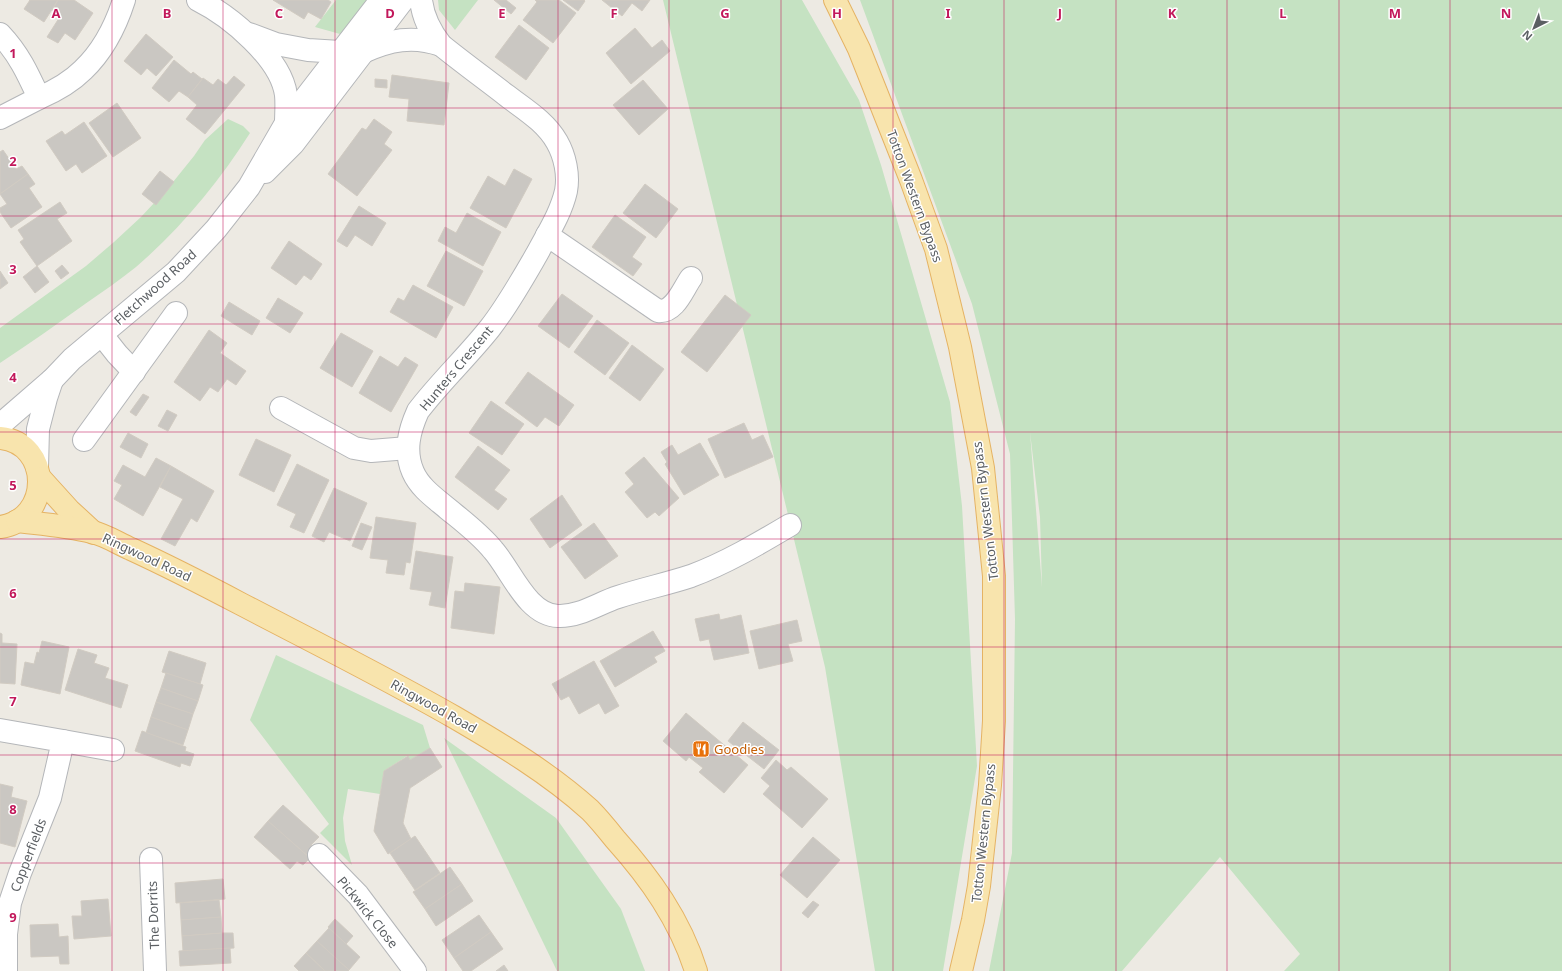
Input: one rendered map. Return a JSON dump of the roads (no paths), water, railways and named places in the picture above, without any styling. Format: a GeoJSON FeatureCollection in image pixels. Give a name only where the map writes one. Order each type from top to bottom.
{"type":"FeatureCollection","features":[{"type":"Feature","properties":{"kind":"main road","name":"Totton Western Bypass"},"geometry":{"type":"LineString","coordinates":[[835,0],[859,49],[911,180],[936,249],[960,347],[983,468],[994,576],[994,721],[990,785],[979,886],[962,971]]}},
{"type":"Feature","properties":{"kind":"main road","name":"Ringwood Road"},"geometry":{"type":"LineString","coordinates":[[0,438],[20,445],[27,451],[38,472],[69,510],[94,532]]}},
{"type":"Feature","properties":{"kind":"main road"},"geometry":{"type":"LineString","coordinates":[[9,524],[27,514],[35,503],[38,495],[38,472]]}},
{"type":"Feature","properties":{"kind":"main road","name":"Ringwood Road"},"geometry":{"type":"LineString","coordinates":[[9,524],[46,524],[94,532],[184,574],[422,698],[501,744],[543,772],[592,812],[628,853],[655,887],[676,923],[691,954],[696,971]]}},
{"type":"Feature","properties":{"kind":"street"},"geometry":{"type":"LineString","coordinates":[[0,118],[70,81],[84,70],[105,42],[115,23],[124,0]]}},
{"type":"Feature","properties":{"kind":"street"},"geometry":{"type":"LineString","coordinates":[[198,0],[246,33],[267,56],[279,76],[286,95],[286,124]]}},
{"type":"Feature","properties":{"kind":"street","name":"Fletchwood Road"},"geometry":{"type":"LineString","coordinates":[[0,425],[53,379],[72,359],[176,272],[232,211],[249,187],[286,124],[381,0]]}},
{"type":"Feature","properties":{"kind":"street","name":"Fletchwood Road"},"geometry":{"type":"LineString","coordinates":[[249,187],[293,144],[403,0]]}},
{"type":"Feature","properties":{"kind":"street","name":"Hunters Crescent"},"geometry":{"type":"LineString","coordinates":[[421,0],[422,11],[426,23],[441,45],[529,112],[545,126],[556,141],[563,156],[567,181],[566,191],[561,206],[547,235],[508,302],[490,328],[418,411],[412,424],[408,440],[408,448],[412,470],[420,483],[430,494],[482,538],[506,566],[516,583],[532,604],[537,609],[551,616],[569,616],[577,614],[619,596],[696,574],[732,559],[790,525]]}},
{"type":"Feature","properties":{"kind":"street"},"geometry":{"type":"LineString","coordinates":[[246,33],[276,44],[308,50],[340,52]]}},
{"type":"Feature","properties":{"kind":"street"},"geometry":{"type":"LineString","coordinates":[[0,34],[10,44],[22,62],[39,98]]}},
{"type":"Feature","properties":{"kind":"street","name":"Hunters Crescent"},"geometry":{"type":"LineString","coordinates":[[362,53],[388,42],[402,40],[423,40],[441,45]]}},
{"type":"Feature","properties":{"kind":"street"},"geometry":{"type":"LineString","coordinates":[[547,235],[658,311],[664,311],[670,308],[692,278]]}},
{"type":"Feature","properties":{"kind":"street"},"geometry":{"type":"LineString","coordinates":[[84,440],[176,313]]}},
{"type":"Feature","properties":{"kind":"street"},"geometry":{"type":"LineString","coordinates":[[102,334],[122,360],[134,372]]}},
{"type":"Feature","properties":{"kind":"street","name":"Fletchwood Road"},"geometry":{"type":"LineString","coordinates":[[38,472],[38,428],[53,379]]}},
{"type":"Feature","properties":{"kind":"street"},"geometry":{"type":"LineString","coordinates":[[281,408],[354,448],[373,451],[408,448]]}},
{"type":"Feature","properties":{"kind":"street"},"geometry":{"type":"LineString","coordinates":[[0,730],[113,750]]}},
{"type":"Feature","properties":{"kind":"street","name":"Copperfields"},"geometry":{"type":"LineString","coordinates":[[4,959],[10,903],[20,873],[50,798],[62,741]]}},
{"type":"Feature","properties":{"kind":"street","name":"Pickwick Close"},"geometry":{"type":"LineString","coordinates":[[319,855],[363,901],[415,971]]}},
{"type":"Feature","properties":{"kind":"street","name":"The Dorrits"},"geometry":{"type":"LineString","coordinates":[[151,859],[155,971]]}},
{"type":"Feature","properties":{"kind":"place","name":"Goodies"},"geometry":{"type":"Point","coordinates":[701,749]}}]}
